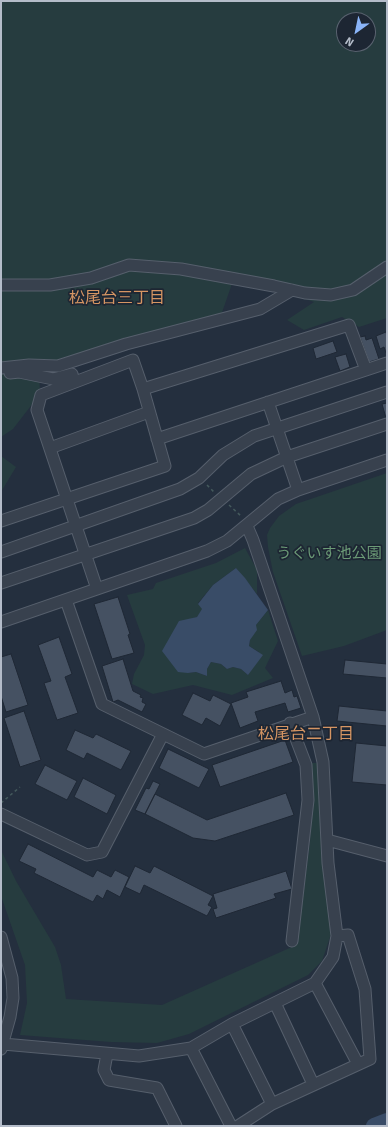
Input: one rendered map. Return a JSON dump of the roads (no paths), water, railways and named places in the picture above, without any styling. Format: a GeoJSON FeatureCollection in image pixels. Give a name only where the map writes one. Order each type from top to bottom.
{"type":"FeatureCollection","features":[{"type":"Feature","properties":{"kind":"street"},"geometry":{"type":"LineString","coordinates":[[1,286],[50,285],[91,278],[129,265],[181,269],[305,293],[331,295],[353,290],[387,267]]}},
{"type":"Feature","properties":{"kind":"street"},"geometry":{"type":"LineString","coordinates":[[1,368],[29,365],[58,366],[126,344],[260,309],[292,290]]}},
{"type":"Feature","properties":{"kind":"street"},"geometry":{"type":"LineString","coordinates":[[143,390],[349,325],[366,370]]}},
{"type":"Feature","properties":{"kind":"street"},"geometry":{"type":"LineString","coordinates":[[1,521],[67,499],[165,466],[133,360],[41,394],[37,410],[67,499],[86,554],[97,589]]}},
{"type":"Feature","properties":{"kind":"street"},"geometry":{"type":"LineString","coordinates":[[157,439],[387,363]]}},
{"type":"Feature","properties":{"kind":"street"},"geometry":{"type":"LineString","coordinates":[[1,373],[19,372],[53,379],[72,374],[74,382]]}},
{"type":"Feature","properties":{"kind":"street"},"geometry":{"type":"LineString","coordinates":[[1,552],[180,489],[199,478],[223,456],[254,436],[387,392]]}},
{"type":"Feature","properties":{"kind":"street"},"geometry":{"type":"LineString","coordinates":[[268,402],[298,490]]}},
{"type":"Feature","properties":{"kind":"street"},"geometry":{"type":"LineString","coordinates":[[50,448],[149,412]]}},
{"type":"Feature","properties":{"kind":"street"},"geometry":{"type":"LineString","coordinates":[[1,583],[194,518],[208,510],[250,474],[287,457],[387,424]]}},
{"type":"Feature","properties":{"kind":"street"},"geometry":{"type":"LineString","coordinates":[[1,622],[207,551],[227,541],[246,526],[260,512],[278,499],[298,490],[387,460]]}},
{"type":"Feature","properties":{"kind":"street"},"geometry":{"type":"LineString","coordinates":[[1,938],[12,978],[13,998],[2,1046],[140,1056],[191,1048],[232,1024],[315,983],[333,958],[337,936],[327,840],[323,762],[313,717],[253,540],[246,526]]}},
{"type":"Feature","properties":{"kind":"street"},"geometry":{"type":"LineString","coordinates":[[66,600],[102,704],[204,754],[290,723],[313,717]]}},
{"type":"Feature","properties":{"kind":"street"},"geometry":{"type":"LineString","coordinates":[[290,723],[306,765],[308,800],[292,941]]}},
{"type":"Feature","properties":{"kind":"street"},"geometry":{"type":"LineString","coordinates":[[1,814],[87,855],[102,852],[163,734]]}},
{"type":"Feature","properties":{"kind":"street"},"geometry":{"type":"LineString","coordinates":[[327,840],[387,856]]}},
{"type":"Feature","properties":{"kind":"street"},"geometry":{"type":"LineString","coordinates":[[238,1126],[272,1104],[370,1059],[364,989],[348,935],[337,936]]}},
{"type":"Feature","properties":{"kind":"street"},"geometry":{"type":"LineString","coordinates":[[315,983],[358,1064]]}},
{"type":"Feature","properties":{"kind":"street"},"geometry":{"type":"LineString","coordinates":[[275,1004],[313,1084]]}},
{"type":"Feature","properties":{"kind":"street"},"geometry":{"type":"LineString","coordinates":[[232,1024],[272,1104]]}},
{"type":"Feature","properties":{"kind":"street"},"geometry":{"type":"LineString","coordinates":[[191,1048],[231,1126]]}},
{"type":"Feature","properties":{"kind":"street"},"geometry":{"type":"LineString","coordinates":[[107,1054],[104,1070],[109,1080],[156,1088],[176,1126]]}},
{"type":"Feature","properties":{"kind":"water"},"geometry":{"type":"Polygon","coordinates":[[[236,568],[268,610],[256,625],[257,630],[250,640],[249,646],[263,655],[248,675],[241,669],[233,667],[227,669],[221,664],[211,662],[207,669],[207,676],[196,672],[178,672],[162,651],[179,621],[197,617],[202,609],[198,604],[213,585],[236,568]]]}},
{"type":"Feature","properties":{"kind":"waterway"},"geometry":{"type":"LineString","coordinates":[[374,1126],[387,1121]]}},
{"type":"Feature","properties":{"kind":"district","name":"松尾台三丁目"},"geometry":{"type":"Point","coordinates":[117,299]}},
{"type":"Feature","properties":{"kind":"district","name":"松尾台二丁目"},"geometry":{"type":"Point","coordinates":[306,735]}},
{"type":"Feature","properties":{"kind":"park label","name":"うぐいす池公園"},"geometry":{"type":"Point","coordinates":[329,554]}}]}
